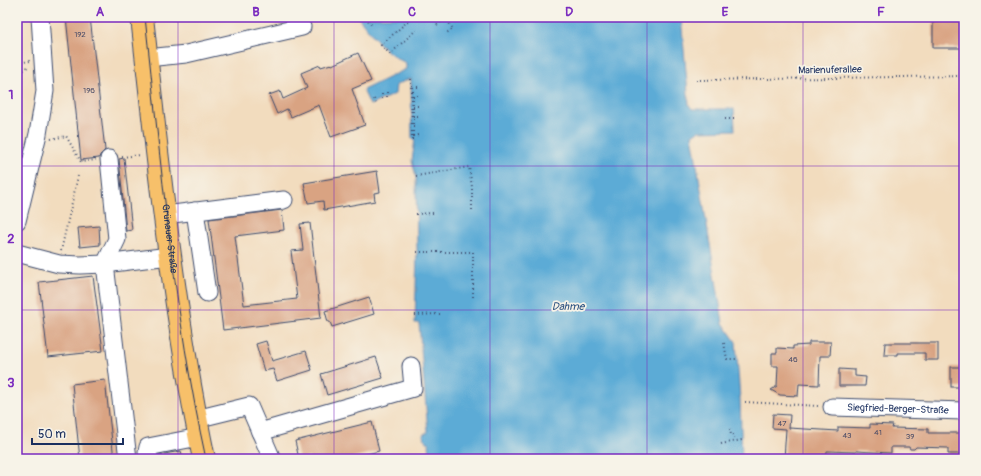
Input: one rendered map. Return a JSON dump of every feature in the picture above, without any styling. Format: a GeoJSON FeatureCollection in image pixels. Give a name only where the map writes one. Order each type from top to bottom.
{"type":"FeatureCollection","features":[{"type":"Feature","properties":{"kind":"main road","name":"Grünauer Straße"},"geometry":{"type":"LineString","coordinates":[[142,17],[169,256],[184,355],[204,459]]}},
{"type":"Feature","properties":{"kind":"street"},"geometry":{"type":"LineString","coordinates":[[17,221],[38,134],[45,91],[40,17]]}},
{"type":"Feature","properties":{"kind":"street"},"geometry":{"type":"LineString","coordinates":[[147,58],[186,54],[302,27]]}},
{"type":"Feature","properties":{"kind":"street"},"geometry":{"type":"LineString","coordinates":[[109,159],[117,238],[104,264],[128,459]]}},
{"type":"Feature","properties":{"kind":"street"},"geometry":{"type":"LineString","coordinates":[[165,215],[284,200]]}},
{"type":"Feature","properties":{"kind":"street"},"geometry":{"type":"LineString","coordinates":[[195,211],[207,292]]}},
{"type":"Feature","properties":{"kind":"street"},"geometry":{"type":"LineString","coordinates":[[17,253],[59,264],[80,265],[104,264],[169,256]]}},
{"type":"Feature","properties":{"kind":"street"},"geometry":{"type":"LineString","coordinates":[[260,432],[413,388],[411,366]]}},
{"type":"Feature","properties":{"kind":"street"},"geometry":{"type":"LineString","coordinates":[[150,459],[147,452],[148,447],[249,406],[272,459]]}},
{"type":"Feature","properties":{"kind":"street","name":"Siegfried-Berger-Straße"},"geometry":{"type":"LineString","coordinates":[[832,407],[964,412]]}},
{"type":"Feature","properties":{"kind":"path"},"geometry":{"type":"LineString","coordinates":[[366,17],[372,26]]}},
{"type":"Feature","properties":{"kind":"path"},"geometry":{"type":"LineString","coordinates":[[437,25],[445,18],[453,28],[445,34]]}},
{"type":"Feature","properties":{"kind":"path"},"geometry":{"type":"LineString","coordinates":[[408,21],[381,45],[390,54],[416,30]]}},
{"type":"Feature","properties":{"kind":"path"},"geometry":{"type":"LineString","coordinates":[[17,75],[32,64]]}},
{"type":"Feature","properties":{"kind":"path","name":"Marienuferallee"},"geometry":{"type":"LineString","coordinates":[[696,80],[964,76]]}},
{"type":"Feature","properties":{"kind":"path"},"geometry":{"type":"LineString","coordinates":[[411,79],[412,86],[413,96],[414,139],[412,139],[412,86]]}},
{"type":"Feature","properties":{"kind":"path"},"geometry":{"type":"LineString","coordinates":[[412,86],[418,87]]}},
{"type":"Feature","properties":{"kind":"path"},"geometry":{"type":"LineString","coordinates":[[387,92],[387,98]]}},
{"type":"Feature","properties":{"kind":"path"},"geometry":{"type":"LineString","coordinates":[[382,94],[382,100]]}},
{"type":"Feature","properties":{"kind":"path"},"geometry":{"type":"LineString","coordinates":[[413,96],[418,96]]}},
{"type":"Feature","properties":{"kind":"path"},"geometry":{"type":"LineString","coordinates":[[374,98],[376,103]]}},
{"type":"Feature","properties":{"kind":"path"},"geometry":{"type":"LineString","coordinates":[[413,106],[418,106]]}},
{"type":"Feature","properties":{"kind":"path"},"geometry":{"type":"LineString","coordinates":[[413,116],[419,116]]}},
{"type":"Feature","properties":{"kind":"path"},"geometry":{"type":"LineString","coordinates":[[725,119],[735,119]]}},
{"type":"Feature","properties":{"kind":"path"},"geometry":{"type":"LineString","coordinates":[[413,126],[419,126]]}},
{"type":"Feature","properties":{"kind":"path"},"geometry":{"type":"LineString","coordinates":[[413,136],[418,135]]}},
{"type":"Feature","properties":{"kind":"path"},"geometry":{"type":"LineString","coordinates":[[416,176],[469,167],[472,187],[472,213]]}},
{"type":"Feature","properties":{"kind":"path"},"geometry":{"type":"LineString","coordinates":[[59,264],[78,176]]}},
{"type":"Feature","properties":{"kind":"path"},"geometry":{"type":"LineString","coordinates":[[416,214],[434,213]]}},
{"type":"Feature","properties":{"kind":"path"},"geometry":{"type":"LineString","coordinates":[[417,252],[473,252],[473,300]]}},
{"type":"Feature","properties":{"kind":"path"},"geometry":{"type":"LineString","coordinates":[[415,315],[440,314]]}},
{"type":"Feature","properties":{"kind":"path"},"geometry":{"type":"LineString","coordinates":[[724,343],[727,359],[737,359]]}},
{"type":"Feature","properties":{"kind":"path"},"geometry":{"type":"LineString","coordinates":[[746,402],[832,407]]}},
{"type":"Feature","properties":{"kind":"path"},"geometry":{"type":"LineString","coordinates":[[730,429],[731,436],[734,435],[735,441]]}},
{"type":"Feature","properties":{"kind":"path"},"geometry":{"type":"LineString","coordinates":[[721,444],[742,440]]}},
{"type":"Feature","properties":{"kind":"water","name":"Dahme"},"geometry":{"type":"Polygon","coordinates":[[[358,17],[681,17],[689,105],[692,109],[734,109],[735,130],[698,131],[692,135],[723,323],[736,342],[742,459],[430,459],[429,442],[426,442],[423,434],[428,432],[419,323],[415,323],[417,252],[416,176],[412,161],[415,139],[412,139],[411,79],[396,85],[395,94],[370,105],[363,90],[406,69],[406,63],[385,49],[358,17]]]}},
{"type":"Feature","properties":{"kind":"building"},"geometry":{"type":"Polygon","coordinates":[[[66,17],[90,17],[105,150],[99,158],[81,160],[66,17]]]}},
{"type":"Feature","properties":{"kind":"building"},"geometry":{"type":"Polygon","coordinates":[[[933,17],[964,17],[964,48],[933,48],[933,17]]]}},
{"type":"Feature","properties":{"kind":"building"},"geometry":{"type":"Polygon","coordinates":[[[358,53],[371,81],[352,89],[365,125],[331,137],[319,105],[291,117],[287,109],[277,114],[269,95],[280,91],[283,99],[307,88],[301,73],[320,65],[321,67],[332,65],[358,53]]]}},
{"type":"Feature","properties":{"kind":"building"},"geometry":{"type":"Polygon","coordinates":[[[124,158],[132,230],[126,231],[119,159],[124,158]]]}},
{"type":"Feature","properties":{"kind":"building"},"geometry":{"type":"Polygon","coordinates":[[[377,171],[380,192],[374,193],[375,201],[324,210],[323,201],[308,203],[304,183],[377,171]]]}},
{"type":"Feature","properties":{"kind":"building"},"geometry":{"type":"Polygon","coordinates":[[[282,210],[284,230],[235,236],[244,305],[297,299],[291,251],[303,250],[300,224],[310,223],[321,318],[223,330],[209,219],[282,210]]]}},
{"type":"Feature","properties":{"kind":"building"},"geometry":{"type":"Polygon","coordinates":[[[99,226],[100,245],[80,247],[78,228],[99,226]]]}},
{"type":"Feature","properties":{"kind":"building"},"geometry":{"type":"Polygon","coordinates":[[[93,276],[103,351],[48,357],[39,282],[93,276]]]}},
{"type":"Feature","properties":{"kind":"building"},"geometry":{"type":"Polygon","coordinates":[[[369,297],[374,314],[332,327],[330,322],[328,322],[325,311],[369,297]]]}},
{"type":"Feature","properties":{"kind":"building"},"geometry":{"type":"Polygon","coordinates":[[[266,341],[272,361],[306,351],[312,370],[277,381],[273,369],[264,371],[256,344],[266,341]]]}},
{"type":"Feature","properties":{"kind":"building"},"geometry":{"type":"Polygon","coordinates":[[[809,342],[831,342],[830,356],[820,356],[819,385],[799,384],[798,396],[780,395],[771,390],[777,386],[778,366],[772,366],[772,353],[777,353],[777,348],[793,349],[793,346],[809,345],[809,342]]]}},
{"type":"Feature","properties":{"kind":"building"},"geometry":{"type":"Polygon","coordinates":[[[885,343],[938,343],[938,360],[925,360],[925,353],[898,353],[898,355],[884,355],[885,343]]]}},
{"type":"Feature","properties":{"kind":"building"},"geometry":{"type":"Polygon","coordinates":[[[376,357],[383,378],[327,395],[321,374],[376,357]]]}},
{"type":"Feature","properties":{"kind":"building"},"geometry":{"type":"Polygon","coordinates":[[[951,367],[964,367],[964,387],[951,387],[951,367]]]}},
{"type":"Feature","properties":{"kind":"building"},"geometry":{"type":"Polygon","coordinates":[[[839,369],[855,370],[855,376],[866,377],[865,386],[839,386],[839,369]]]}},
{"type":"Feature","properties":{"kind":"building"},"geometry":{"type":"Polygon","coordinates":[[[105,380],[114,459],[80,459],[72,384],[105,380]]]}},
{"type":"Feature","properties":{"kind":"building"},"geometry":{"type":"Polygon","coordinates":[[[773,414],[790,415],[789,428],[838,431],[838,427],[870,428],[870,424],[893,425],[892,428],[928,429],[928,433],[964,433],[964,454],[948,454],[948,448],[916,447],[914,449],[910,449],[909,447],[891,447],[891,453],[827,451],[826,459],[784,459],[786,429],[772,428],[773,414]]]}},
{"type":"Feature","properties":{"kind":"building"},"geometry":{"type":"Polygon","coordinates":[[[372,422],[379,451],[347,459],[309,459],[309,457],[299,459],[295,441],[372,422]]]}},
{"type":"Feature","properties":{"kind":"building"},"geometry":{"type":"Polygon","coordinates":[[[181,451],[183,459],[160,459],[159,455],[181,451]]]}},
{"type":"Feature","properties":{"kind":"tram line"},"geometry":{"type":"LineString","coordinates":[[145,17],[163,184],[177,294],[185,350],[206,459]]}}]}
